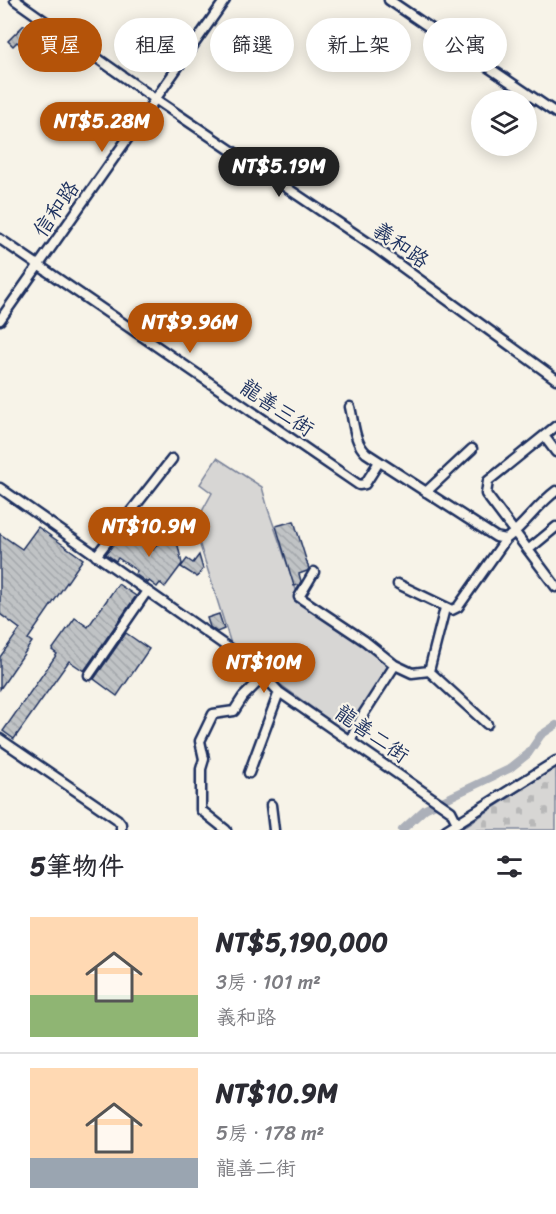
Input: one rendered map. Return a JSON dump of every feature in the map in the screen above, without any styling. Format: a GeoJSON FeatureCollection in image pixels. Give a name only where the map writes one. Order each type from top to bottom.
{"type":"FeatureCollection","features":[{"type":"Feature","properties":{"kind":"street","name":"義和路"},"geometry":{"type":"LineString","coordinates":[[15,0],[155,99],[376,248],[556,379]]}},
{"type":"Feature","properties":{"kind":"street","name":"信和路"},"geometry":{"type":"LineString","coordinates":[[0,320],[225,0]]}},
{"type":"Feature","properties":{"kind":"street"},"geometry":{"type":"LineString","coordinates":[[389,0],[556,113]]}},
{"type":"Feature","properties":{"kind":"street","name":"龍善三街"},"geometry":{"type":"LineString","coordinates":[[0,239],[359,485],[365,484],[379,462]]}},
{"type":"Feature","properties":{"kind":"street"},"geometry":{"type":"LineString","coordinates":[[350,407],[360,448],[496,537],[506,539]]}},
{"type":"Feature","properties":{"kind":"street"},"geometry":{"type":"LineString","coordinates":[[556,426],[488,481],[486,494],[556,587]]}},
{"type":"Feature","properties":{"kind":"street"},"geometry":{"type":"LineString","coordinates":[[544,436],[556,452]]}},
{"type":"Feature","properties":{"kind":"street"},"geometry":{"type":"LineString","coordinates":[[426,492],[472,449]]}},
{"type":"Feature","properties":{"kind":"street"},"geometry":{"type":"LineString","coordinates":[[96,556],[172,459]]}},
{"type":"Feature","properties":{"kind":"street","name":"龍善二街"},"geometry":{"type":"LineString","coordinates":[[0,488],[233,651],[264,676],[279,692],[451,811],[457,822]]}},
{"type":"Feature","properties":{"kind":"street"},"geometry":{"type":"LineString","coordinates":[[398,584],[445,608],[452,610],[458,607],[506,539],[515,533],[544,500],[556,491]]}},
{"type":"Feature","properties":{"kind":"street"},"geometry":{"type":"LineString","coordinates":[[528,550],[556,527]]}},
{"type":"Feature","properties":{"kind":"street"},"geometry":{"type":"LineString","coordinates":[[314,572],[298,597],[365,641],[395,665],[412,673],[429,671],[487,724]]}},
{"type":"Feature","properties":{"kind":"street"},"geometry":{"type":"LineString","coordinates":[[89,675],[147,591]]}},
{"type":"Feature","properties":{"kind":"street"},"geometry":{"type":"LineString","coordinates":[[429,671],[445,608]]}},
{"type":"Feature","properties":{"kind":"street"},"geometry":{"type":"LineString","coordinates":[[350,741],[364,713],[395,665]]}},
{"type":"Feature","properties":{"kind":"street"},"geometry":{"type":"LineString","coordinates":[[226,830],[201,810],[201,769],[204,759],[200,741],[213,714],[234,711],[243,696],[264,676]]}},
{"type":"Feature","properties":{"kind":"street"},"geometry":{"type":"LineString","coordinates":[[249,773],[279,692]]}},
{"type":"Feature","properties":{"kind":"street"},"geometry":{"type":"LineString","coordinates":[[0,739],[117,819],[121,824],[121,830]]}},
{"type":"Feature","properties":{"kind":"street"},"geometry":{"type":"LineString","coordinates":[[446,830],[556,761]]}},
{"type":"Feature","properties":{"kind":"street"},"geometry":{"type":"LineString","coordinates":[[271,805],[274,830]]}},
{"type":"Feature","properties":{"kind":"green space"},"geometry":{"type":"Polygon","coordinates":[[[217,458],[262,487],[301,604],[362,643],[388,663],[386,676],[347,733],[277,682],[231,644],[194,526],[212,493],[200,484],[217,458]]]}},
{"type":"Feature","properties":{"kind":"green space"},"geometry":{"type":"Polygon","coordinates":[[[556,767],[556,830],[459,830],[556,767]]]}},
{"type":"Feature","properties":{"kind":"building"},"geometry":{"type":"Polygon","coordinates":[[[18,31],[18,43],[13,46],[8,41],[18,31]]]}},
{"type":"Feature","properties":{"kind":"building"},"geometry":{"type":"Polygon","coordinates":[[[294,521],[309,569],[299,574],[301,581],[299,585],[294,586],[276,526],[294,521]]]}},
{"type":"Feature","properties":{"kind":"building"},"geometry":{"type":"Polygon","coordinates":[[[38,527],[83,559],[28,639],[32,642],[0,689],[0,657],[20,629],[0,614],[0,534],[22,549],[38,527]]]}},
{"type":"Feature","properties":{"kind":"building"},"geometry":{"type":"Polygon","coordinates":[[[124,530],[153,550],[166,532],[177,541],[182,564],[165,587],[160,583],[157,587],[149,581],[148,583],[135,574],[137,571],[118,558],[116,561],[106,554],[124,530]]]}},
{"type":"Feature","properties":{"kind":"building"},"geometry":{"type":"Polygon","coordinates":[[[199,555],[203,569],[197,577],[181,567],[187,559],[193,563],[199,555]]]}},
{"type":"Feature","properties":{"kind":"building"},"geometry":{"type":"Polygon","coordinates":[[[118,584],[136,596],[84,671],[69,661],[14,739],[3,731],[57,654],[52,650],[75,618],[88,627],[118,584]]]}},
{"type":"Feature","properties":{"kind":"building"},"geometry":{"type":"Polygon","coordinates":[[[219,614],[224,629],[217,632],[210,627],[207,618],[219,614]]]}},
{"type":"Feature","properties":{"kind":"building"},"geometry":{"type":"Polygon","coordinates":[[[126,633],[149,649],[117,696],[94,679],[126,633]]]}},
{"type":"Feature","properties":{"kind":"waterway"},"geometry":{"type":"LineString","coordinates":[[402,830],[425,809],[509,769],[528,754],[541,735],[556,725]]}}]}
